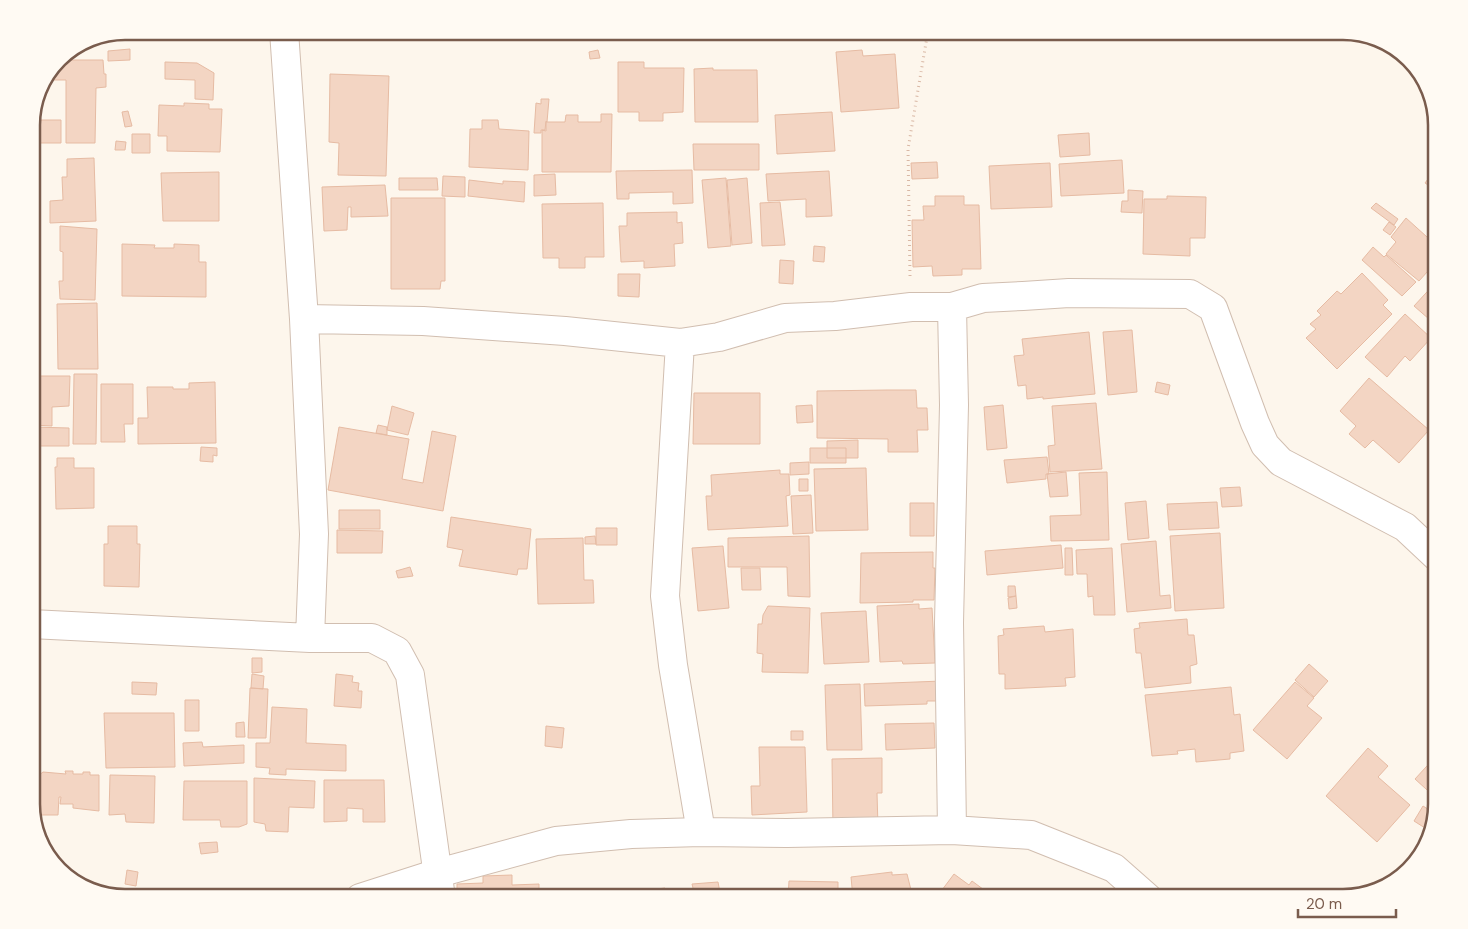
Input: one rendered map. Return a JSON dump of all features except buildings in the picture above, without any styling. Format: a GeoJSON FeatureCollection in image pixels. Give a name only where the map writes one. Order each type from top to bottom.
{"type":"FeatureCollection","features":[{"type":"Feature","properties":{"kind":"street"},"geometry":{"type":"LineString","coordinates":[[285,40],[304,319],[314,534],[310,638]]}},
{"type":"Feature","properties":{"kind":"street"},"geometry":{"type":"LineString","coordinates":[[304,319],[423,321],[565,331],[680,343],[719,337],[785,318],[836,316],[911,308],[952,307],[983,298],[1070,293],[1190,294],[1213,308],[1255,423],[1265,445],[1281,462],[1405,527],[1428,549]]}},
{"type":"Feature","properties":{"kind":"street"},"geometry":{"type":"LineString","coordinates":[[952,307],[954,405],[949,623],[952,830]]}},
{"type":"Feature","properties":{"kind":"street"},"geometry":{"type":"LineString","coordinates":[[680,343],[665,596],[673,665],[701,832]]}},
{"type":"Feature","properties":{"kind":"street"},"geometry":{"type":"LineString","coordinates":[[40,624],[310,638],[372,638],[397,651],[410,675],[440,885]]}},
{"type":"Feature","properties":{"kind":"street"},"geometry":{"type":"LineString","coordinates":[[415,889],[440,885],[556,841],[631,834],[701,832],[787,833],[952,830],[1031,835],[1114,868],[1138,889]]}},
{"type":"Feature","properties":{"kind":"path"},"geometry":{"type":"LineString","coordinates":[[911,308],[907,185],[908,149],[926,40]]}}]}
